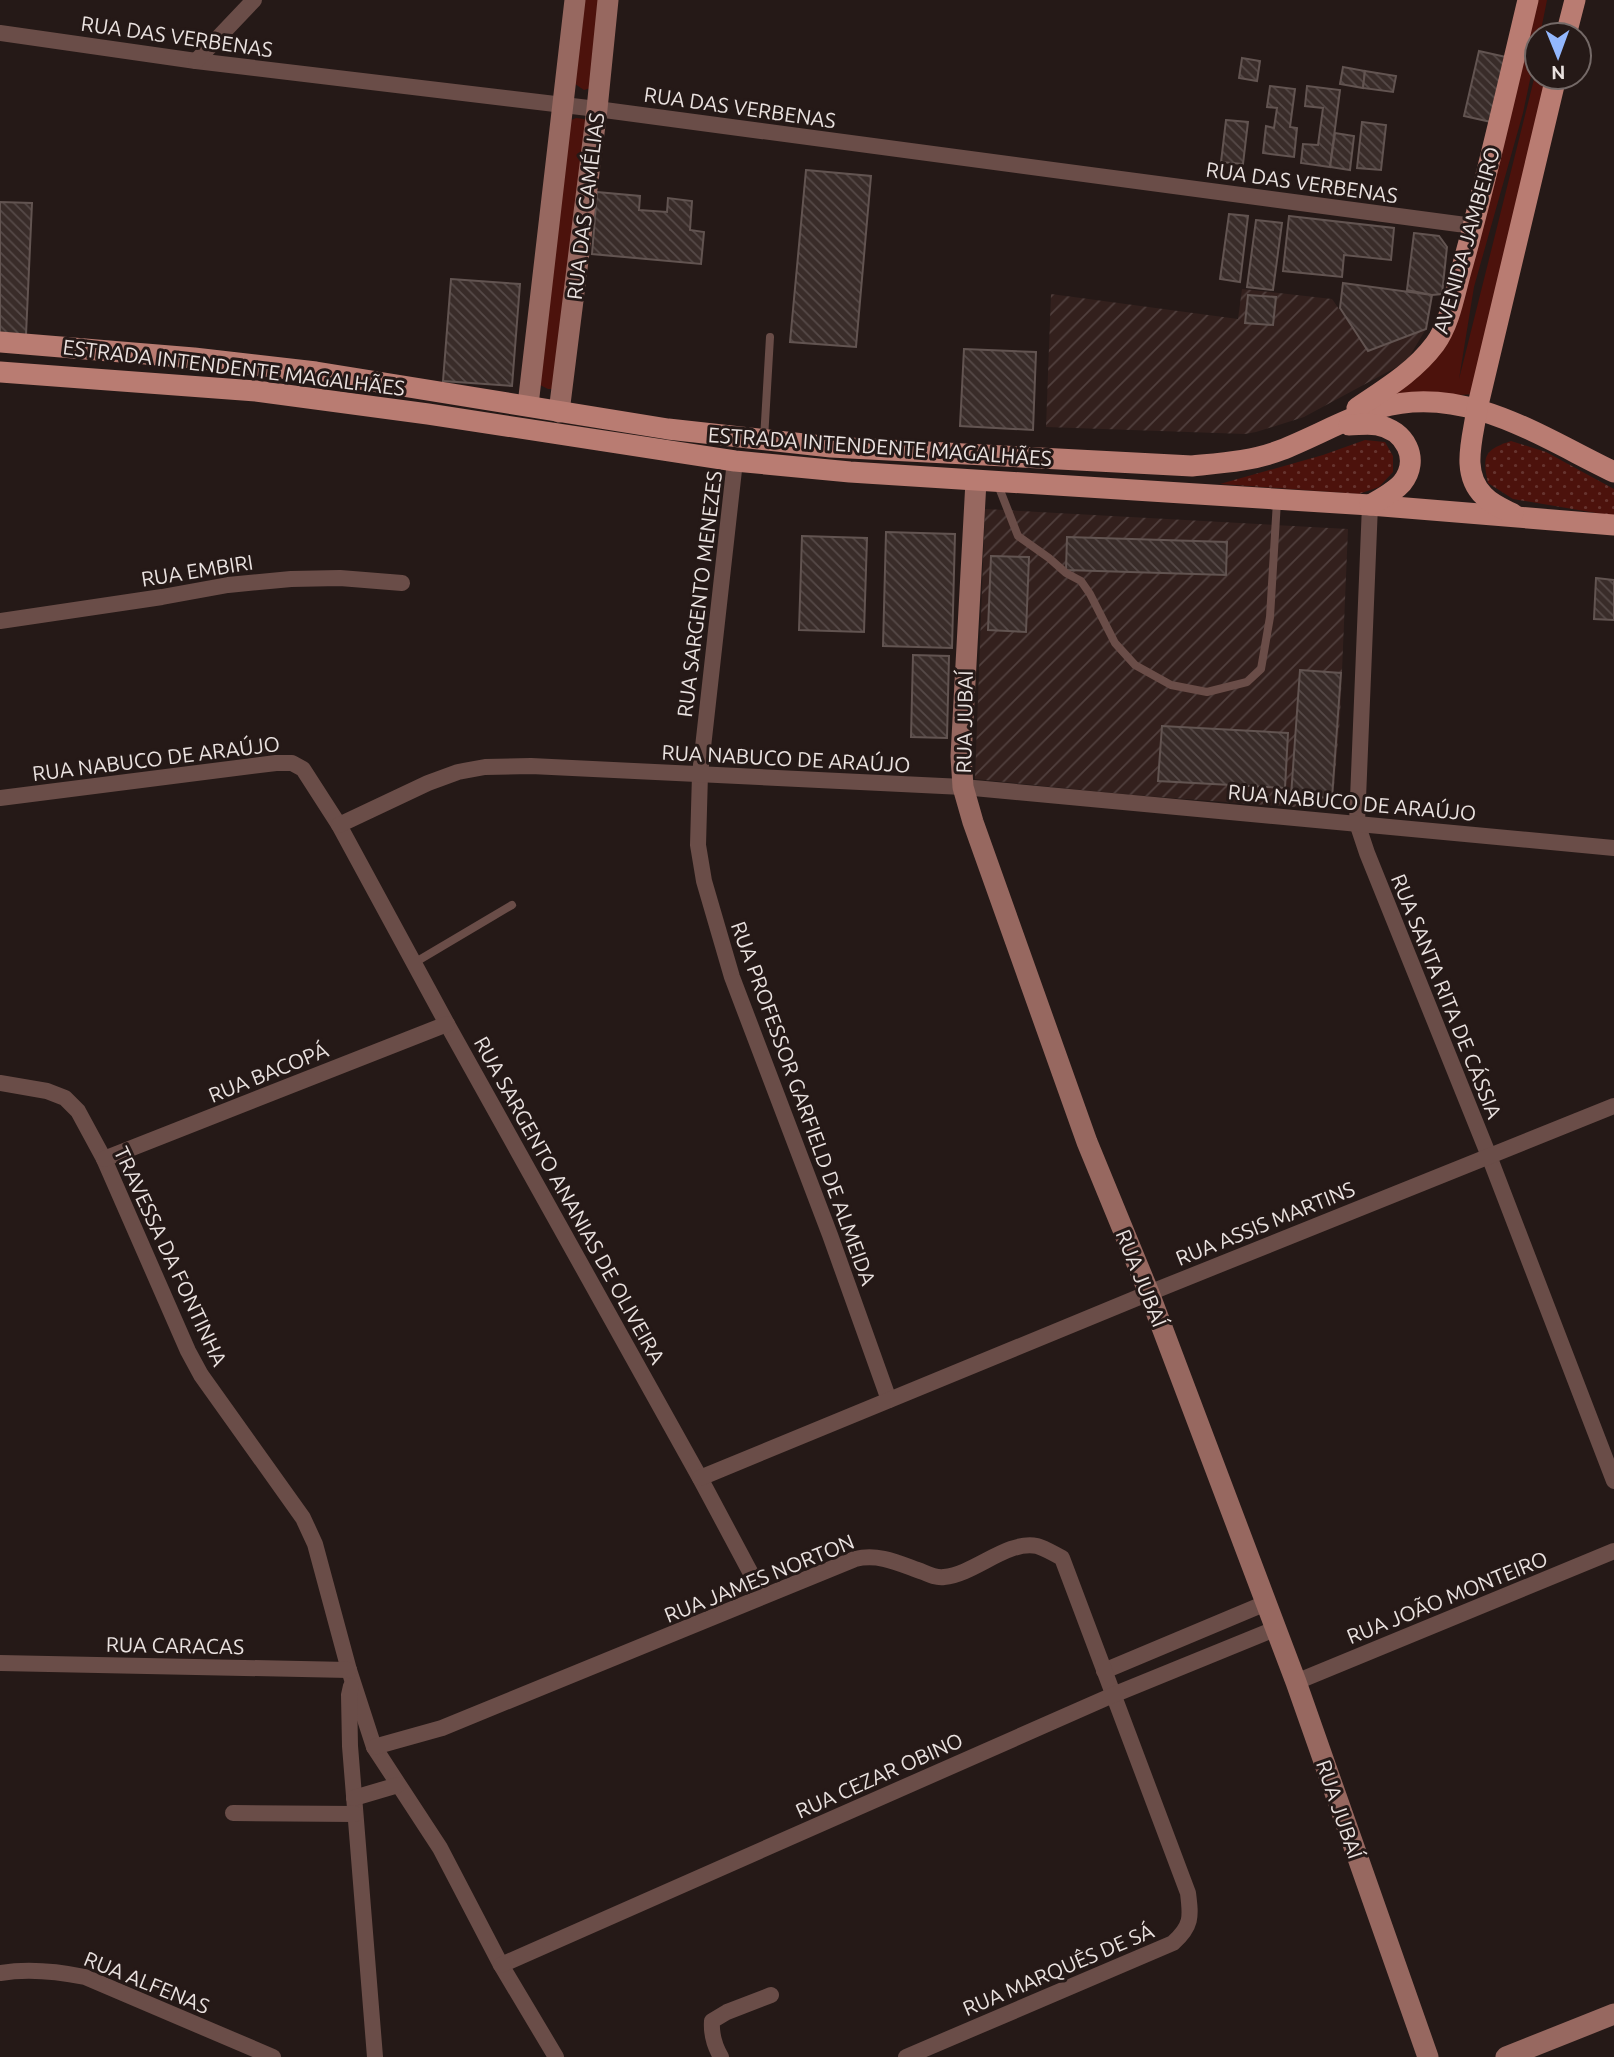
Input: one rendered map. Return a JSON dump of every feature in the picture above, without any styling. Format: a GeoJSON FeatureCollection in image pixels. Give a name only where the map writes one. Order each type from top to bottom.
{"type":"FeatureCollection","features":[{"type":"Feature","properties":{"kind":"main road","name":"AVENIDA JAMBEIRO"},"geometry":{"type":"LineString","coordinates":[[1326,429],[1404,376],[1437,342],[1448,316],[1474,226],[1528,0]]}},
{"type":"Feature","properties":{"kind":"main road"},"geometry":{"type":"LineString","coordinates":[[1570,21],[1575,0]]}},
{"type":"Feature","properties":{"kind":"main road"},"geometry":{"type":"LineString","coordinates":[[1517,516],[1484,496],[1474,482],[1469,457],[1553,91]]}},
{"type":"Feature","properties":{"kind":"main road","name":"ESTRADA INTENDENTE MAGALHÃES"},"geometry":{"type":"LineString","coordinates":[[0,342],[194,358],[316,372],[668,429],[831,447],[1192,466],[1238,462],[1279,451],[1381,408],[1411,403],[1440,403],[1478,409],[1514,421],[1614,472]]}},
{"type":"Feature","properties":{"kind":"main road","name":"ESTRADA INTENDENTE MAGALHÃES"},"geometry":{"type":"LineString","coordinates":[[0,372],[256,391],[442,416],[736,461],[850,472],[1370,505],[1614,525]]}},
{"type":"Feature","properties":{"kind":"main road"},"geometry":{"type":"LineString","coordinates":[[1326,429],[1377,425],[1394,430],[1405,441],[1410,453],[1409,470],[1401,483],[1370,505]]}},
{"type":"Feature","properties":{"kind":"street"},"geometry":{"type":"LineString","coordinates":[[196,61],[254,0]]}},
{"type":"Feature","properties":{"kind":"street","name":"RUA DAS CAMÉLIAS"},"geometry":{"type":"LineString","coordinates":[[527,405],[575,0]]}},
{"type":"Feature","properties":{"kind":"street","name":"RUA DAS CAMÉLIAS"},"geometry":{"type":"LineString","coordinates":[[559,412],[608,0]]}},
{"type":"Feature","properties":{"kind":"street","name":"RUA DAS VERBENAS"},"geometry":{"type":"LineString","coordinates":[[0,33],[196,61],[597,109],[1474,226]]}},
{"type":"Feature","properties":{"kind":"street","name":"RUA SARGENTO MENEZES"},"geometry":{"type":"LineString","coordinates":[[700,774],[736,461]]}},
{"type":"Feature","properties":{"kind":"street","name":"RUA JUBAÍ"},"geometry":{"type":"LineString","coordinates":[[976,481],[963,710],[962,788],[1087,1142],[1149,1293],[1296,1682],[1428,2057]]}},
{"type":"Feature","properties":{"kind":"street","name":"RUA SANTA RITA DE CÁSSIA"},"geometry":{"type":"LineString","coordinates":[[1370,505],[1357,823],[1614,1481]]}},
{"type":"Feature","properties":{"kind":"street","name":"RUA EMBIRI"},"geometry":{"type":"LineString","coordinates":[[0,621],[253,582],[340,578],[402,583]]}},
{"type":"Feature","properties":{"kind":"street","name":"RUA NABUCO DE ARAÚJO"},"geometry":{"type":"LineString","coordinates":[[0,798],[284,762],[298,765],[309,775],[339,825],[458,772],[485,767],[531,766],[962,788],[1614,848]]}},
{"type":"Feature","properties":{"kind":"street","name":"RUA PROFESSOR GARFIELD DE ALMEIDA"},"geometry":{"type":"LineString","coordinates":[[700,774],[698,845],[715,922],[732,977],[830,1235],[889,1401]]}},
{"type":"Feature","properties":{"kind":"street","name":"RUA SARGENTO ANANIAS DE OLIVEIRA"},"geometry":{"type":"LineString","coordinates":[[339,825],[701,1478],[763,1596]]}},
{"type":"Feature","properties":{"kind":"street","name":"RUA BACOPÁ"},"geometry":{"type":"LineString","coordinates":[[104,1159],[447,1024]]}},
{"type":"Feature","properties":{"kind":"street","name":"TRAVESSA DA FONTINHA"},"geometry":{"type":"LineString","coordinates":[[0,1083],[47,1091],[65,1098],[78,1111],[104,1159],[201,1375],[303,1518],[315,1544],[374,1747],[440,1848],[501,1965],[556,2057]]}},
{"type":"Feature","properties":{"kind":"street","name":"RUA ASSIS MARTINS"},"geometry":{"type":"LineString","coordinates":[[701,1478],[1149,1293],[1614,1106]]}},
{"type":"Feature","properties":{"kind":"street","name":"RUA JAMES NORTON"},"geometry":{"type":"LineString","coordinates":[[374,1747],[442,1728],[866,1556],[886,1558],[937,1577],[969,1569],[1017,1546],[1038,1547],[1062,1558],[1113,1695]]}},
{"type":"Feature","properties":{"kind":"street","name":"RUA JOÃO MONTEIRO"},"geometry":{"type":"LineString","coordinates":[[1296,1682],[1614,1551]]}},
{"type":"Feature","properties":{"kind":"street"},"geometry":{"type":"LineString","coordinates":[[1104,1671],[1266,1603]]}},
{"type":"Feature","properties":{"kind":"street","name":"RUA CEZAR OBINO"},"geometry":{"type":"LineString","coordinates":[[501,1965],[1113,1695],[1275,1629]]}},
{"type":"Feature","properties":{"kind":"street","name":"RUA CARACAS"},"geometry":{"type":"LineString","coordinates":[[0,1663],[351,1675]]}},
{"type":"Feature","properties":{"kind":"street","name":"TRAVESSA DA FONTINHA"},"geometry":{"type":"LineString","coordinates":[[351,1675],[349,1695],[355,1806],[375,2057]]}},
{"type":"Feature","properties":{"kind":"street","name":"RUA MARQUÊS DE SÁ"},"geometry":{"type":"LineString","coordinates":[[906,2057],[1173,1943],[1183,1934],[1191,1916],[1188,1893],[1113,1695]]}},
{"type":"Feature","properties":{"kind":"street"},"geometry":{"type":"LineString","coordinates":[[233,1813],[355,1806],[398,1785]]}},
{"type":"Feature","properties":{"kind":"street","name":"RUA ALFENAS"},"geometry":{"type":"LineString","coordinates":[[0,1973],[14,1970],[52,1970],[85,1977],[273,2057]]}},
{"type":"Feature","properties":{"kind":"street"},"geometry":{"type":"LineString","coordinates":[[721,2057],[712,2032],[712,2021],[727,2012],[771,1995]]}},
{"type":"Feature","properties":{"kind":"street"},"geometry":{"type":"LineString","coordinates":[[1506,2057],[1614,2014]]}},
{"type":"Feature","properties":{"kind":"lane"},"geometry":{"type":"LineString","coordinates":[[764,439],[770,337]]}},
{"type":"Feature","properties":{"kind":"lane"},"geometry":{"type":"LineString","coordinates":[[997,482],[1018,536],[1080,582],[1090,594],[1115,643],[1135,665],[1171,685],[1207,692],[1247,682],[1261,669],[1269,617],[1278,499]]}},
{"type":"Feature","properties":{"kind":"lane"},"geometry":{"type":"LineString","coordinates":[[414,962],[512,905]]}},
{"type":"Feature","properties":{"kind":"shaded area"},"geometry":{"type":"Polygon","coordinates":[[[581,0],[603,0],[591,88],[584,90],[575,84],[581,0]]]}},
{"type":"Feature","properties":{"kind":"shaded area"},"geometry":{"type":"Polygon","coordinates":[[[1532,0],[1547,0],[1543,21],[1527,21],[1532,0]]]}},
{"type":"Feature","properties":{"kind":"shaded area"},"geometry":{"type":"Polygon","coordinates":[[[1523,35],[1523,91],[1528,91],[1474,287],[1459,379],[1531,91],[1551,91],[1477,394],[1385,399],[1444,343],[1523,35]]]}},
{"type":"Feature","properties":{"kind":"shaded area"},"geometry":{"type":"Polygon","coordinates":[[[576,118],[587,122],[552,389],[548,389],[540,385],[569,121],[576,118]]]}},
{"type":"Feature","properties":{"kind":"shaded area"},"geometry":{"type":"Polygon","coordinates":[[[1242,289],[1332,299],[1368,350],[1426,329],[1406,362],[1304,417],[1256,432],[1245,434],[1046,427],[1051,294],[1238,319],[1242,289]]]}},
{"type":"Feature","properties":{"kind":"shaded area"},"geometry":{"type":"Polygon","coordinates":[[[1365,440],[1385,442],[1393,456],[1393,472],[1379,487],[1359,494],[1220,484],[1323,455],[1365,440]]]}},
{"type":"Feature","properties":{"kind":"shaded area"},"geometry":{"type":"Polygon","coordinates":[[[1511,441],[1546,452],[1614,489],[1614,516],[1513,499],[1488,483],[1485,466],[1487,455],[1511,441]]]}},
{"type":"Feature","properties":{"kind":"shaded area"},"geometry":{"type":"Polygon","coordinates":[[[985,509],[1348,529],[1340,718],[1332,810],[1133,795],[975,779],[985,509]]]}},
{"type":"Feature","properties":{"kind":"building"},"geometry":{"type":"Polygon","coordinates":[[[1479,51],[1506,57],[1491,122],[1464,116],[1479,51]]]}},
{"type":"Feature","properties":{"kind":"building"},"geometry":{"type":"Polygon","coordinates":[[[1242,58],[1260,61],[1257,81],[1239,78],[1242,58]]]}},
{"type":"Feature","properties":{"kind":"building"},"geometry":{"type":"Polygon","coordinates":[[[1343,67],[1365,71],[1363,88],[1340,84],[1343,67]]]}},
{"type":"Feature","properties":{"kind":"building"},"geometry":{"type":"Polygon","coordinates":[[[1365,71],[1396,76],[1393,92],[1363,88],[1365,71]]]}},
{"type":"Feature","properties":{"kind":"building"},"geometry":{"type":"Polygon","coordinates":[[[1270,86],[1295,89],[1290,127],[1297,128],[1294,157],[1263,153],[1266,126],[1274,128],[1277,108],[1267,107],[1270,86]]]}},
{"type":"Feature","properties":{"kind":"building"},"geometry":{"type":"Polygon","coordinates":[[[1307,86],[1340,90],[1330,167],[1301,163],[1303,144],[1318,145],[1323,108],[1305,106],[1307,86]]]}},
{"type":"Feature","properties":{"kind":"building"},"geometry":{"type":"Polygon","coordinates":[[[1226,120],[1248,122],[1243,164],[1221,162],[1226,120]]]}},
{"type":"Feature","properties":{"kind":"building"},"geometry":{"type":"Polygon","coordinates":[[[1362,122],[1386,125],[1381,170],[1357,168],[1362,122]]]}},
{"type":"Feature","properties":{"kind":"building"},"geometry":{"type":"Polygon","coordinates":[[[1335,133],[1354,136],[1350,170],[1330,167],[1335,133]]]}},
{"type":"Feature","properties":{"kind":"building"},"geometry":{"type":"Polygon","coordinates":[[[806,170],[871,176],[856,347],[790,342],[806,170]]]}},
{"type":"Feature","properties":{"kind":"building"},"geometry":{"type":"Polygon","coordinates":[[[597,192],[640,196],[639,210],[667,212],[668,198],[692,201],[690,230],[704,232],[701,264],[592,254],[597,192]]]}},
{"type":"Feature","properties":{"kind":"building"},"geometry":{"type":"Polygon","coordinates":[[[0,202],[32,203],[26,335],[0,334],[0,202]]]}},
{"type":"Feature","properties":{"kind":"building"},"geometry":{"type":"Polygon","coordinates":[[[1229,214],[1248,216],[1240,282],[1220,279],[1229,214]]]}},
{"type":"Feature","properties":{"kind":"building"},"geometry":{"type":"Polygon","coordinates":[[[1289,216],[1394,228],[1391,260],[1344,255],[1342,277],[1283,271],[1289,216]]]}},
{"type":"Feature","properties":{"kind":"building"},"geometry":{"type":"Polygon","coordinates":[[[1256,220],[1282,223],[1273,290],[1247,287],[1256,220]]]}},
{"type":"Feature","properties":{"kind":"building"},"geometry":{"type":"Polygon","coordinates":[[[1414,233],[1439,236],[1447,247],[1442,294],[1432,295],[1407,290],[1414,233]]]}},
{"type":"Feature","properties":{"kind":"building"},"geometry":{"type":"Polygon","coordinates":[[[451,279],[520,284],[512,386],[443,381],[451,279]]]}},
{"type":"Feature","properties":{"kind":"building"},"geometry":{"type":"Polygon","coordinates":[[[1343,283],[1432,295],[1426,329],[1368,351],[1340,308],[1343,283]]]}},
{"type":"Feature","properties":{"kind":"building"},"geometry":{"type":"Polygon","coordinates":[[[1248,295],[1276,297],[1273,325],[1245,323],[1248,295]]]}},
{"type":"Feature","properties":{"kind":"building"},"geometry":{"type":"Polygon","coordinates":[[[964,349],[1036,352],[1033,430],[960,426],[964,349]]]}},
{"type":"Feature","properties":{"kind":"building"},"geometry":{"type":"Polygon","coordinates":[[[886,532],[955,534],[952,648],[883,646],[886,532]]]}},
{"type":"Feature","properties":{"kind":"building"},"geometry":{"type":"Polygon","coordinates":[[[802,536],[867,538],[864,632],[799,630],[802,536]]]}},
{"type":"Feature","properties":{"kind":"building"},"geometry":{"type":"Polygon","coordinates":[[[1067,537],[1227,542],[1226,575],[1066,570],[1067,537]]]}},
{"type":"Feature","properties":{"kind":"building"},"geometry":{"type":"Polygon","coordinates":[[[991,556],[1029,557],[1026,632],[988,630],[991,556]]]}},
{"type":"Feature","properties":{"kind":"building"},"geometry":{"type":"Polygon","coordinates":[[[1596,578],[1614,580],[1614,620],[1594,619],[1596,578]]]}},
{"type":"Feature","properties":{"kind":"building"},"geometry":{"type":"Polygon","coordinates":[[[913,655],[949,656],[947,738],[911,737],[913,655]]]}},
{"type":"Feature","properties":{"kind":"building"},"geometry":{"type":"Polygon","coordinates":[[[1300,670],[1341,673],[1332,798],[1291,796],[1300,670]]]}},
{"type":"Feature","properties":{"kind":"building"},"geometry":{"type":"Polygon","coordinates":[[[1162,726],[1288,733],[1285,788],[1158,781],[1162,726]]]}}]}
